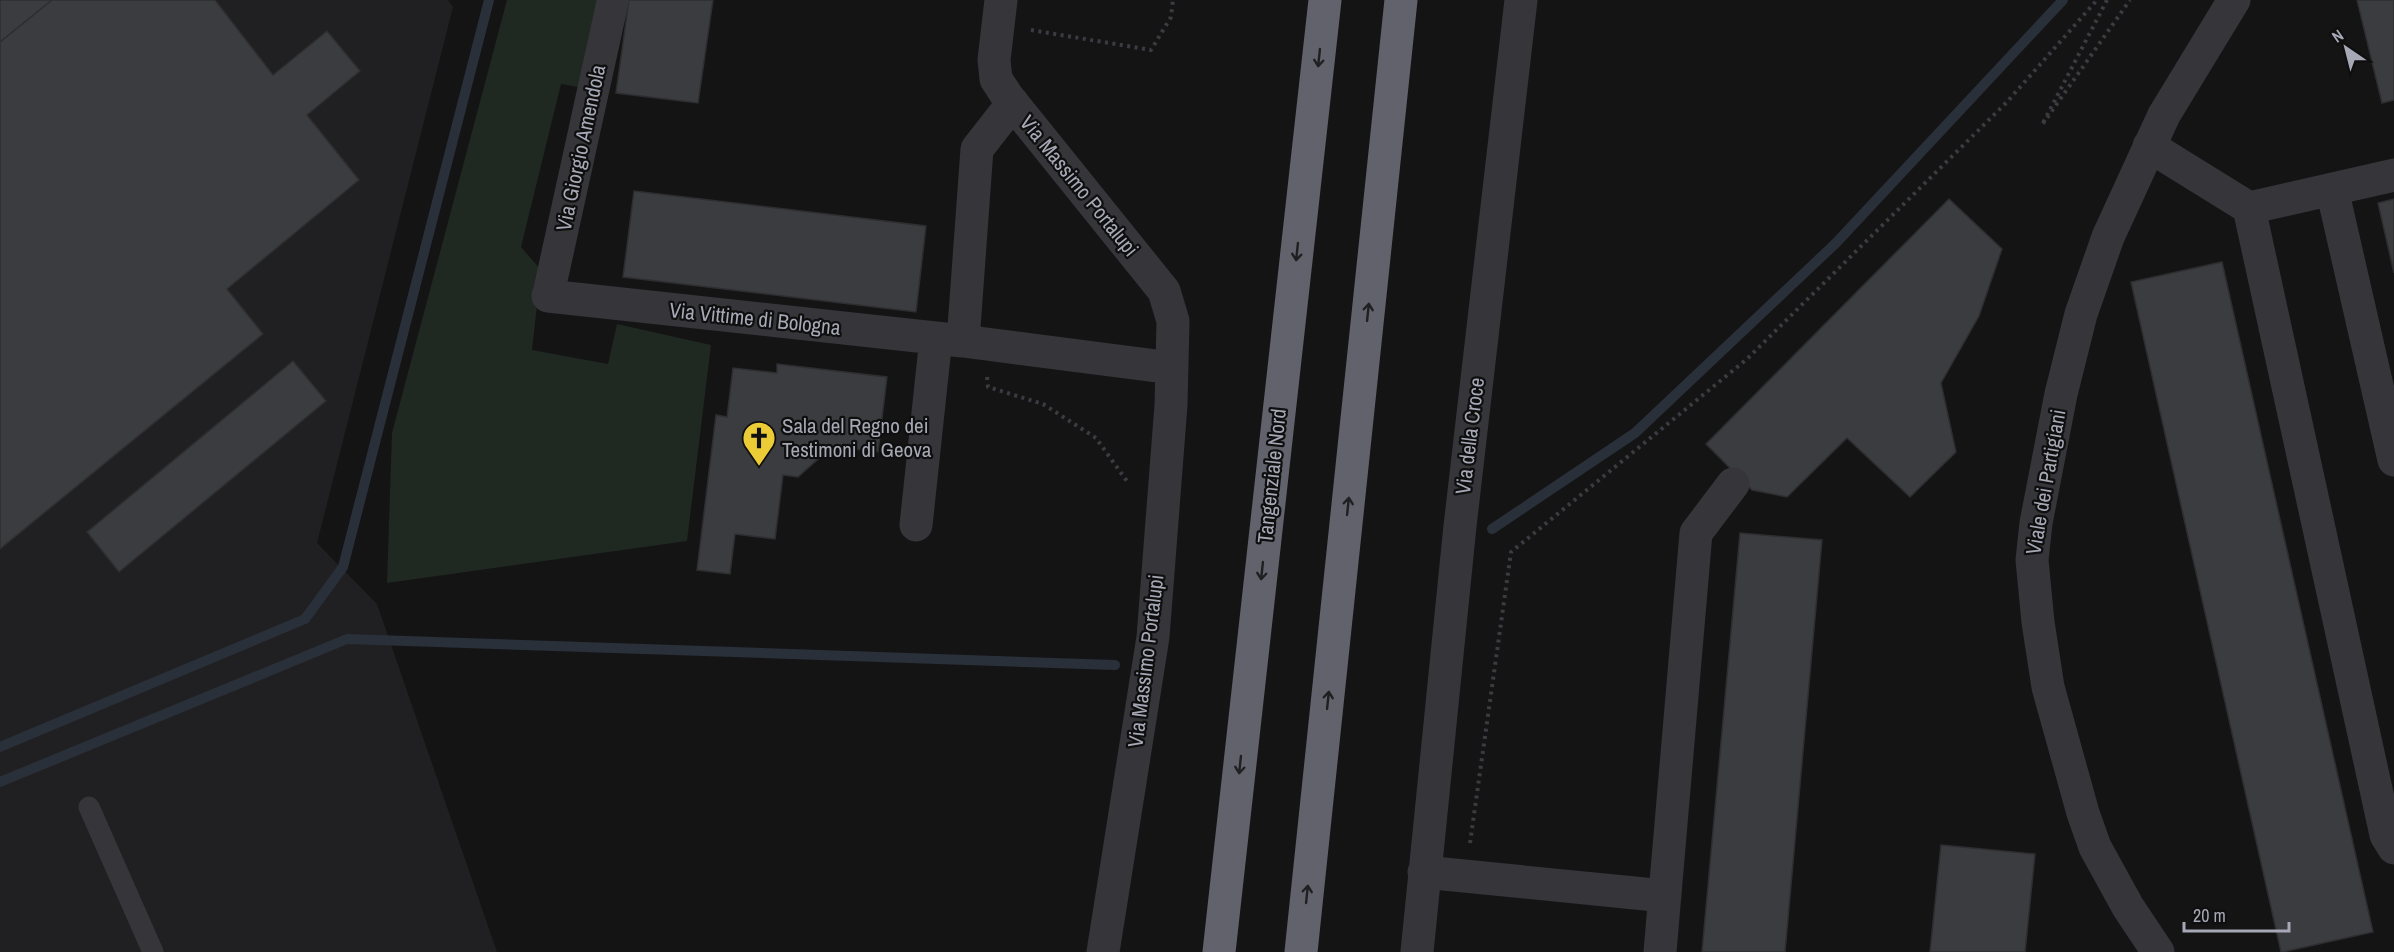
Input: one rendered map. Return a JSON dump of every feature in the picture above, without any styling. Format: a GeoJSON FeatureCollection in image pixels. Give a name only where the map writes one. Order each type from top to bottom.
{"type":"FeatureCollection","features":[{"type":"Feature","properties":{"kind":"highway","name":"Tangenziale Nord"},"geometry":{"type":"LineString","coordinates":[[1219,952],[1325,0]]}},
{"type":"Feature","properties":{"kind":"highway"},"geometry":{"type":"LineString","coordinates":[[1301,952],[1401,0]]}},
{"type":"Feature","properties":{"kind":"street","name":"Via Giorgio Amendola"},"geometry":{"type":"LineString","coordinates":[[548,296],[613,0]]}},
{"type":"Feature","properties":{"kind":"street","name":"Via Massimo Portalupi"},"geometry":{"type":"LineString","coordinates":[[1001,0],[994,60],[996,79],[1164,291],[1173,321],[1171,405],[1153,637],[1103,952]]}},
{"type":"Feature","properties":{"kind":"street","name":"Via della Croce"},"geometry":{"type":"LineString","coordinates":[[1417,952],[1460,526],[1521,0]]}},
{"type":"Feature","properties":{"kind":"street","name":"Viale dei Partigiani"},"geometry":{"type":"LineString","coordinates":[[2158,952],[2127,907],[2100,857],[2083,813],[2048,687],[2032,560],[2036,523],[2061,394],[2081,314],[2108,237],[2164,115],[2234,0]]}},
{"type":"Feature","properties":{"kind":"street","name":"Via Massimo Portalupi"},"geometry":{"type":"LineString","coordinates":[[916,525],[961,341],[977,149],[1013,103]]}},
{"type":"Feature","properties":{"kind":"street"},"geometry":{"type":"LineString","coordinates":[[2149,146],[2248,208],[2394,175]]}},
{"type":"Feature","properties":{"kind":"street"},"geometry":{"type":"LineString","coordinates":[[2332,189],[2394,460]]}},
{"type":"Feature","properties":{"kind":"street"},"geometry":{"type":"LineString","coordinates":[[2248,208],[2386,835],[2394,848]]}},
{"type":"Feature","properties":{"kind":"street","name":"Via Vittime di Bologna"},"geometry":{"type":"LineString","coordinates":[[548,296],[961,341]]}},
{"type":"Feature","properties":{"kind":"street"},"geometry":{"type":"LineString","coordinates":[[961,341],[1172,368]]}},
{"type":"Feature","properties":{"kind":"street"},"geometry":{"type":"LineString","coordinates":[[1660,952],[1696,533],[1733,484]]}},
{"type":"Feature","properties":{"kind":"street"},"geometry":{"type":"LineString","coordinates":[[1424,872],[1665,896]]}},
{"type":"Feature","properties":{"kind":"lane"},"geometry":{"type":"LineString","coordinates":[[89,807],[153,952]]}},
{"type":"Feature","properties":{"kind":"path"},"geometry":{"type":"LineString","coordinates":[[1026,40],[1029,29],[1151,50],[1171,17],[1173,0]]}},
{"type":"Feature","properties":{"kind":"path"},"geometry":{"type":"LineString","coordinates":[[1465,876],[1511,552],[1748,359],[2006,103],[2097,0]]}},
{"type":"Feature","properties":{"kind":"path"},"geometry":{"type":"LineString","coordinates":[[2107,0],[2042,125],[2130,0]]}},
{"type":"Feature","properties":{"kind":"path"},"geometry":{"type":"LineString","coordinates":[[961,341],[988,387],[1043,404],[1096,438],[1133,489]]}},
{"type":"Feature","properties":{"kind":"shaded area"},"geometry":{"type":"Polygon","coordinates":[[[0,0],[448,0],[453,7],[317,543],[377,604],[497,952],[0,952],[0,0]]]}},
{"type":"Feature","properties":{"kind":"shaded area"},"geometry":{"type":"Polygon","coordinates":[[[507,0],[601,0],[590,89],[561,84],[521,247],[541,270],[532,350],[608,364],[617,324],[711,345],[687,541],[387,583],[392,433],[507,0]]]}},
{"type":"Feature","properties":{"kind":"building"},"geometry":{"type":"Polygon","coordinates":[[[0,0],[52,0],[0,42],[0,0]]]}},
{"type":"Feature","properties":{"kind":"building"},"geometry":{"type":"Polygon","coordinates":[[[52,0],[215,0],[273,75],[327,31],[360,71],[307,115],[359,180],[227,289],[263,334],[0,549],[0,42],[52,0]]]}},
{"type":"Feature","properties":{"kind":"building"},"geometry":{"type":"Polygon","coordinates":[[[629,0],[713,0],[698,103],[616,93],[629,0]]]}},
{"type":"Feature","properties":{"kind":"building"},"geometry":{"type":"Polygon","coordinates":[[[2357,0],[2394,0],[2394,100],[2382,103],[2357,0]]]}},
{"type":"Feature","properties":{"kind":"building"},"geometry":{"type":"Polygon","coordinates":[[[634,191],[926,226],[916,312],[623,277],[634,191]]]}},
{"type":"Feature","properties":{"kind":"building"},"geometry":{"type":"Polygon","coordinates":[[[1949,199],[2002,249],[1979,316],[1941,383],[1956,452],[1910,497],[1847,438],[1787,497],[1752,490],[1706,444],[1949,199]]]}},
{"type":"Feature","properties":{"kind":"building"},"geometry":{"type":"Polygon","coordinates":[[[2394,199],[2394,273],[2378,203],[2394,199]]]}},
{"type":"Feature","properties":{"kind":"building"},"geometry":{"type":"Polygon","coordinates":[[[2222,262],[2373,932],[2283,952],[2281,952],[2131,282],[2222,262]]]}},
{"type":"Feature","properties":{"kind":"building"},"geometry":{"type":"Polygon","coordinates":[[[293,361],[326,401],[119,572],[87,532],[293,361]]]}},
{"type":"Feature","properties":{"kind":"building","name":"Sala del Regno dei Testimoni di Geova"},"geometry":{"type":"Polygon","coordinates":[[[777,364],[887,377],[878,452],[820,445],[818,459],[798,477],[783,475],[775,539],[735,534],[730,574],[697,570],[716,415],[727,417],[733,368],[777,373],[777,364]]]}},
{"type":"Feature","properties":{"kind":"building"},"geometry":{"type":"Polygon","coordinates":[[[1740,533],[1822,540],[1785,952],[1702,952],[1740,533]]]}},
{"type":"Feature","properties":{"kind":"building"},"geometry":{"type":"Polygon","coordinates":[[[1941,845],[2035,854],[2025,952],[1930,952],[1941,845]]]}},
{"type":"Feature","properties":{"kind":"waterway"},"geometry":{"type":"LineString","coordinates":[[0,747],[305,619],[343,567],[489,0]]}},
{"type":"Feature","properties":{"kind":"waterway"},"geometry":{"type":"LineString","coordinates":[[1492,529],[1635,433],[1836,243],[2063,0]]}},
{"type":"Feature","properties":{"kind":"waterway"},"geometry":{"type":"LineString","coordinates":[[0,782],[347,639],[1115,665]]}},
{"type":"Feature","properties":{"kind":"place","name":"Sala del Regno dei Testimoni di Geova"},"geometry":{"type":"Point","coordinates":[759,467]}}]}
